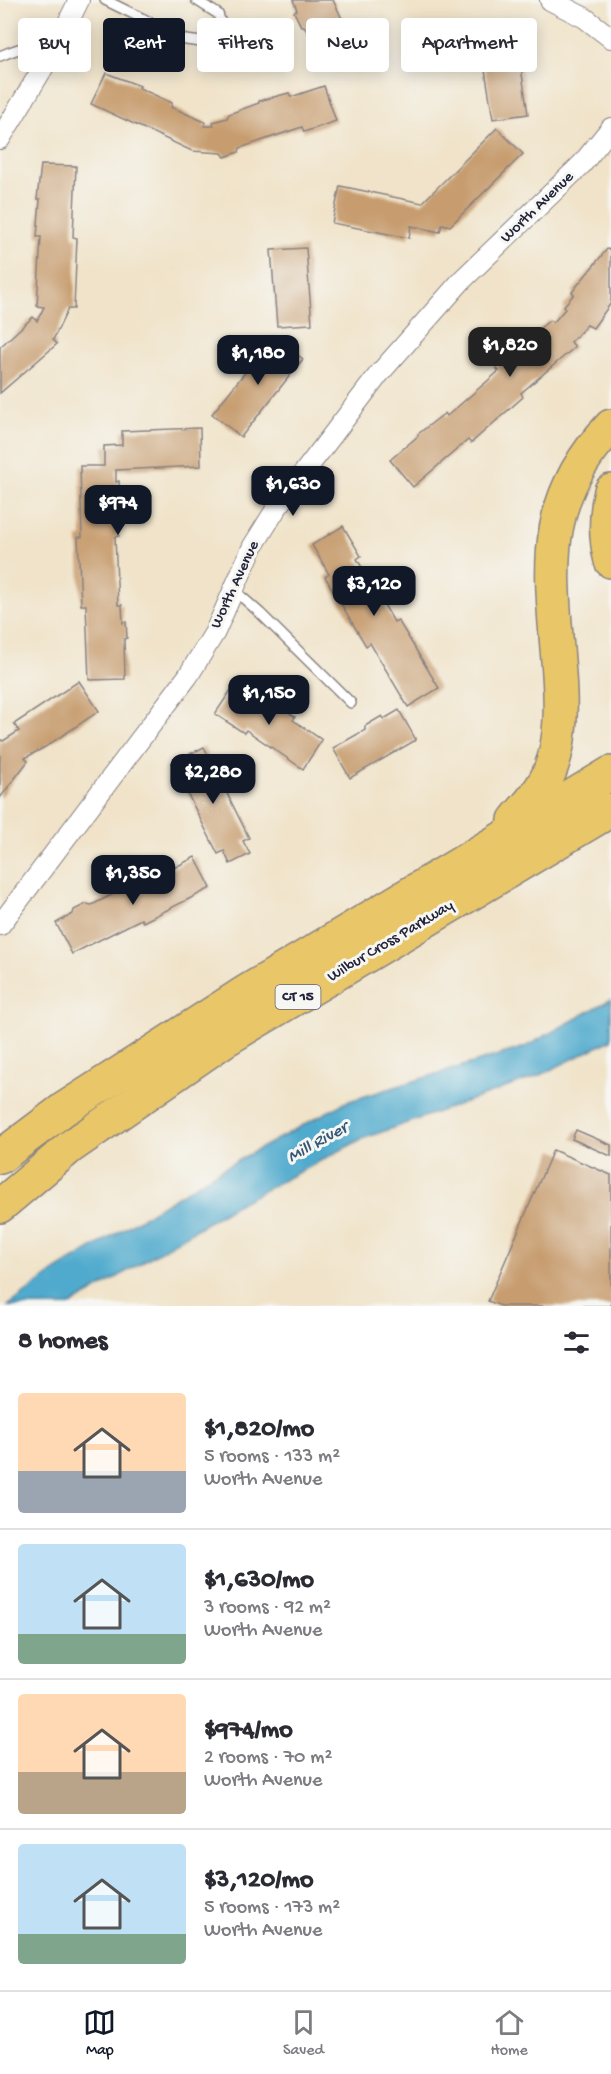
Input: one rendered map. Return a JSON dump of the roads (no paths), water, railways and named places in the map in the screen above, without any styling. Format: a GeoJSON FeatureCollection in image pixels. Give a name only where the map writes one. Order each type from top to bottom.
{"type":"FeatureCollection","features":[{"type":"Feature","properties":{"kind":"highway"},"geometry":{"type":"LineString","coordinates":[[499,839],[542,787],[551,769],[557,748],[560,704],[552,578],[555,530],[566,490],[594,444],[611,426]]}},
{"type":"Feature","properties":{"kind":"highway"},"geometry":{"type":"LineString","coordinates":[[611,491],[606,519],[606,537],[611,561]]}},
{"type":"Feature","properties":{"kind":"highway","name":"Wilbur Cross Parkway"},"geometry":{"type":"LineString","coordinates":[[0,1157],[64,1109],[246,992],[611,773]]}},
{"type":"Feature","properties":{"kind":"highway","name":"Wilbur Cross Parkway"},"geometry":{"type":"LineString","coordinates":[[0,1206],[70,1147],[225,1040],[611,810]]}},
{"type":"Feature","properties":{"kind":"street"},"geometry":{"type":"LineString","coordinates":[[70,18],[79,0]]}},
{"type":"Feature","properties":{"kind":"street"},"geometry":{"type":"LineString","coordinates":[[550,0],[585,18],[611,38]]}},
{"type":"Feature","properties":{"kind":"street"},"geometry":{"type":"LineString","coordinates":[[0,139],[41,72]]}},
{"type":"Feature","properties":{"kind":"street","name":"Worth Avenue"},"geometry":{"type":"LineString","coordinates":[[0,925],[188,676],[215,632],[253,546],[276,509],[379,374],[462,279],[582,165],[611,128]]}},
{"type":"Feature","properties":{"kind":"lane"},"geometry":{"type":"LineString","coordinates":[[105,0],[186,40],[216,44],[223,29],[218,14],[196,0]]}},
{"type":"Feature","properties":{"kind":"lane"},"geometry":{"type":"LineString","coordinates":[[0,56],[18,49]]}},
{"type":"Feature","properties":{"kind":"lane"},"geometry":{"type":"LineString","coordinates":[[233,589],[351,703]]}},
{"type":"Feature","properties":{"kind":"water","name":"Mill River"},"geometry":{"type":"Polygon","coordinates":[[[611,999],[611,1040],[536,1077],[362,1139],[236,1205],[70,1306],[8,1306],[56,1270],[222,1169],[346,1102],[525,1047],[611,999]]]}}]}
